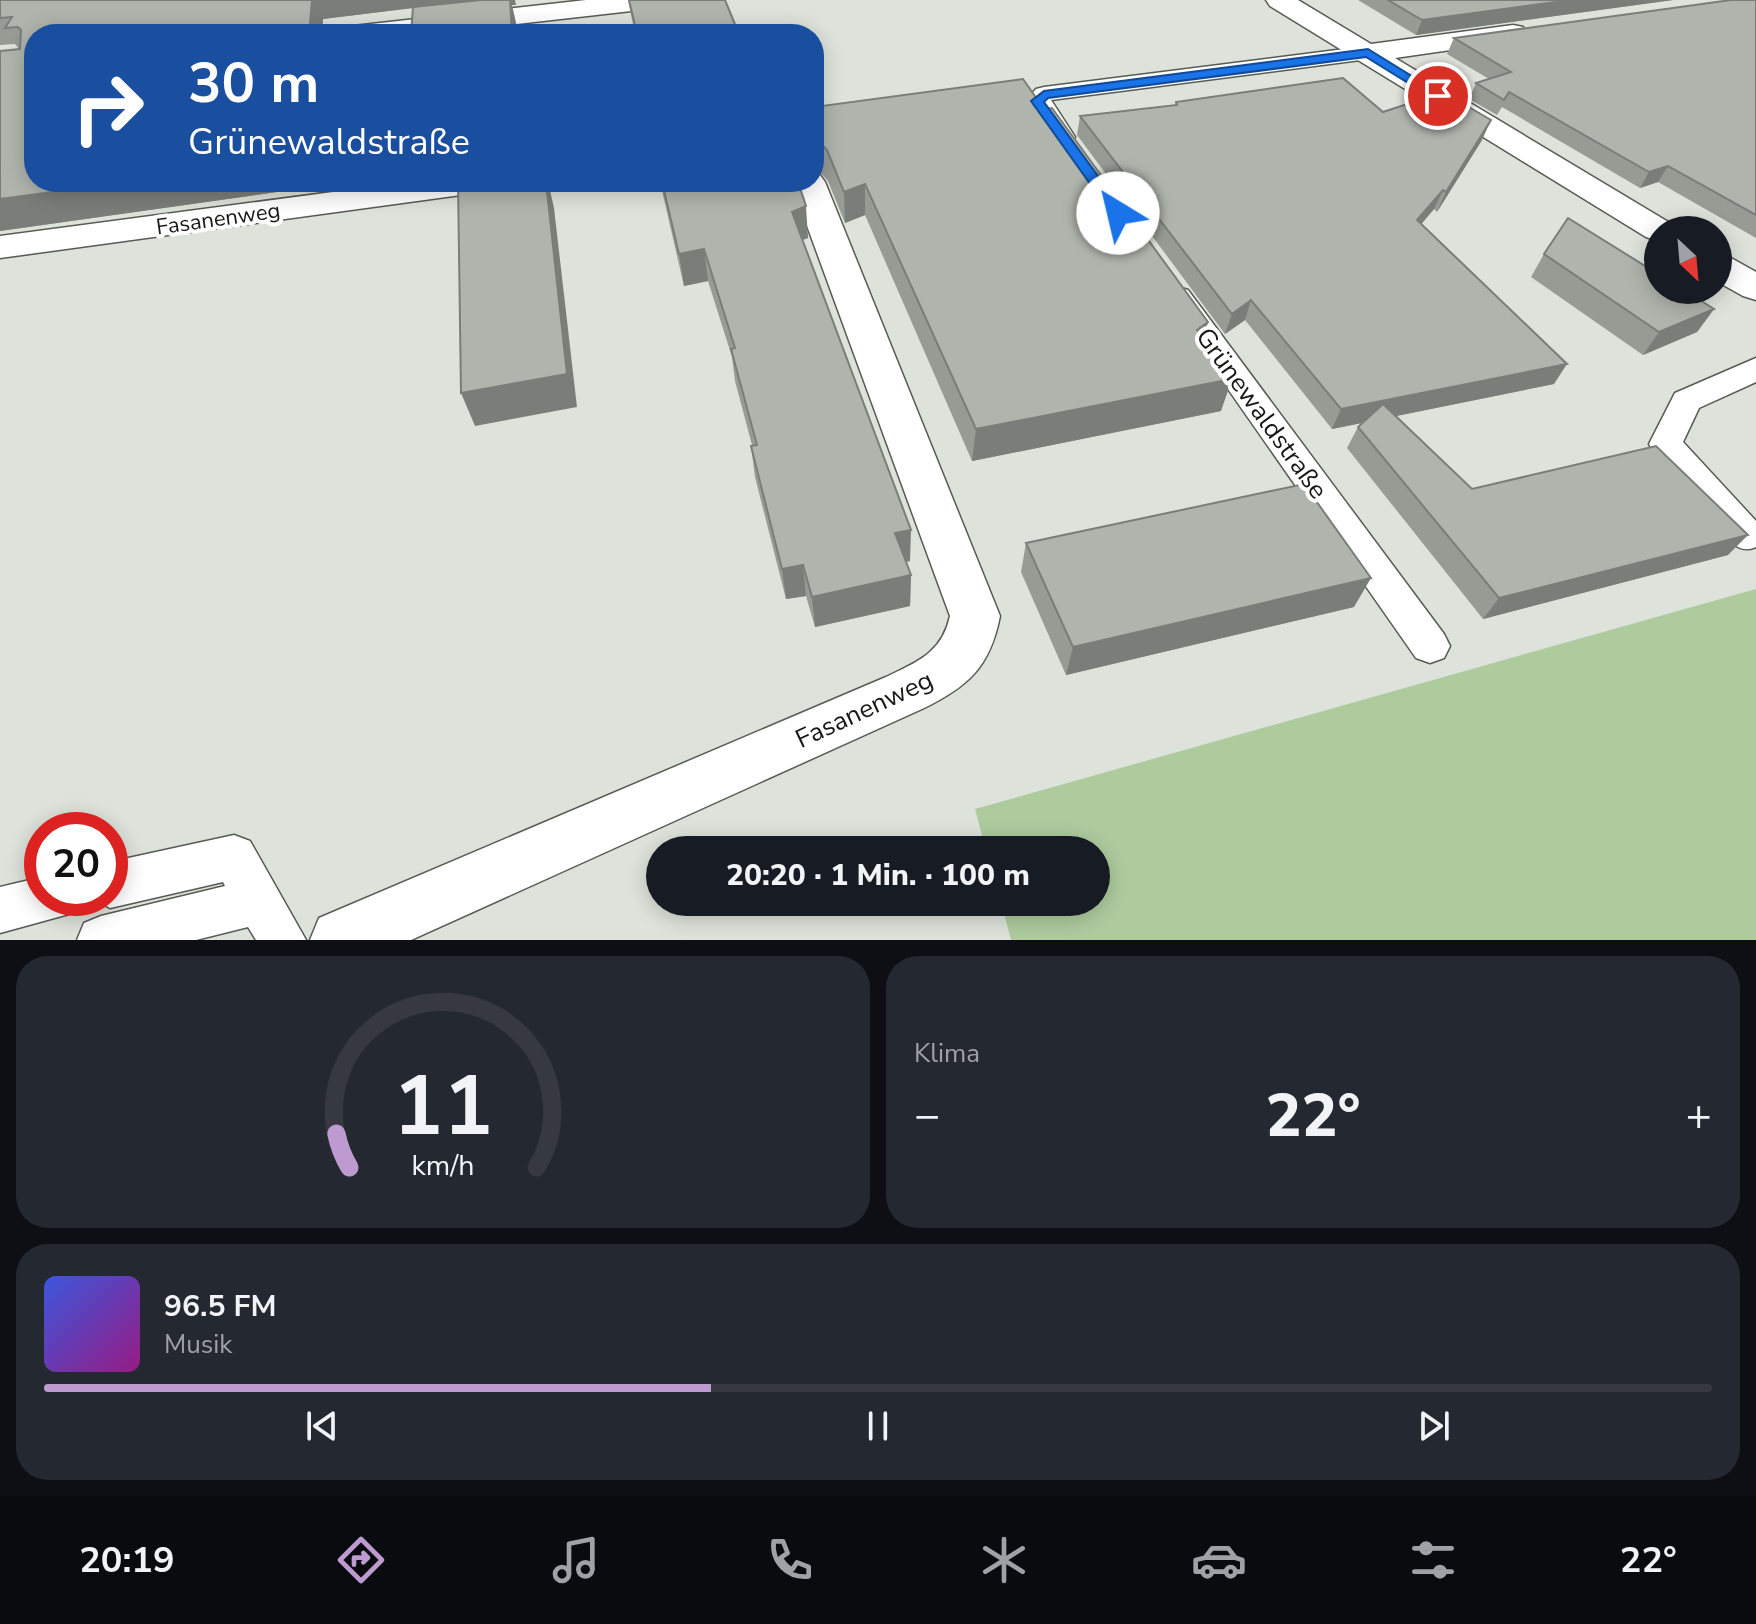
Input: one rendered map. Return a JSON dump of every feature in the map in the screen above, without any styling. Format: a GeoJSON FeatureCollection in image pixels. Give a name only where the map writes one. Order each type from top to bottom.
{"type":"FeatureCollection","features":[{"type":"Feature","properties":{"kind":"street"},"geometry":{"type":"LineString","coordinates":[[443,24],[658,0]]}},
{"type":"Feature","properties":{"kind":"street"},"geometry":{"type":"LineString","coordinates":[[1279,0],[1644,221]]}},
{"type":"Feature","properties":{"kind":"street"},"geometry":{"type":"LineString","coordinates":[[1368,53],[1537,30]]}},
{"type":"Feature","properties":{"kind":"street","name":"Fasanenweg"},"geometry":{"type":"LineString","coordinates":[[0,247],[409,192]]}},
{"type":"Feature","properties":{"kind":"street","name":"Fasanenweg"},"geometry":{"type":"LineString","coordinates":[[341,940],[904,693],[934,678],[956,662],[971,640],[975,616],[812,192]]}},
{"type":"Feature","properties":{"kind":"street"},"geometry":{"type":"LineString","coordinates":[[1732,274],[1756,288]]}},
{"type":"Feature","properties":{"kind":"lane"},"geometry":{"type":"LineString","coordinates":[[1083,165],[1037,101],[1044,94],[1368,53]]}},
{"type":"Feature","properties":{"kind":"lane","name":"Grünewaldstraße"},"geometry":{"type":"LineString","coordinates":[[1157,268],[1430,646]]}},
{"type":"Feature","properties":{"kind":"lane"},"geometry":{"type":"LineString","coordinates":[[1748,536],[1708,495],[1666,444],[1686,401],[1756,369]]}},
{"type":"Feature","properties":{"kind":"lane"},"geometry":{"type":"LineString","coordinates":[[128,881],[234,857],[282,940]]}},
{"type":"Feature","properties":{"kind":"lane"},"geometry":{"type":"LineString","coordinates":[[101,940],[259,901]]}},
{"type":"Feature","properties":{"kind":"lane"},"geometry":{"type":"LineString","coordinates":[[0,910],[24,905]]}},
{"type":"Feature","properties":{"kind":"green space"},"geometry":{"type":"Polygon","coordinates":[[[1756,589],[1756,940],[1011,940],[1005,916],[1110,916],[1110,836],[982,836],[975,809],[1756,589]]]}},
{"type":"Feature","properties":{"kind":"building"},"geometry":{"type":"Polygon","coordinates":[[[0,0],[312,0],[310,24],[24,24],[24,192],[52,192],[0,199],[0,51],[20,49],[21,30],[18,27],[5,28],[12,17],[0,18],[0,0]]]}},
{"type":"Feature","properties":{"kind":"building"},"geometry":{"type":"Polygon","coordinates":[[[510,0],[511,24],[412,24],[413,7],[510,0]]]}},
{"type":"Feature","properties":{"kind":"building"},"geometry":{"type":"Polygon","coordinates":[[[629,0],[725,0],[735,24],[635,24],[629,0]]]}},
{"type":"Feature","properties":{"kind":"building"},"geometry":{"type":"Polygon","coordinates":[[[1388,0],[1571,0],[1422,20],[1388,0]]]}},
{"type":"Feature","properties":{"kind":"building"},"geometry":{"type":"Polygon","coordinates":[[[1731,0],[1756,0],[1756,215],[1668,166],[1649,172],[1509,92],[1504,100],[1476,83],[1511,72],[1454,38],[1731,0]]]}},
{"type":"Feature","properties":{"kind":"building"},"geometry":{"type":"Polygon","coordinates":[[[1343,78],[1383,112],[1443,92],[1491,120],[1446,192],[1443,190],[1417,220],[1567,364],[1341,409],[1251,300],[1232,314],[1080,116],[1177,105],[1176,102],[1343,78]]]}},
{"type":"Feature","properties":{"kind":"building"},"geometry":{"type":"Polygon","coordinates":[[[1023,79],[1044,109],[1052,108],[1208,322],[1197,330],[1232,379],[976,429],[865,184],[844,192],[824,147],[824,106],[1023,79]]]}},
{"type":"Feature","properties":{"kind":"building"},"geometry":{"type":"Polygon","coordinates":[[[458,192],[547,192],[567,374],[461,393],[458,192]]]}},
{"type":"Feature","properties":{"kind":"building"},"geometry":{"type":"Polygon","coordinates":[[[664,192],[801,192],[806,206],[792,212],[911,530],[895,533],[911,575],[812,597],[803,565],[782,569],[751,446],[757,445],[731,349],[735,348],[704,249],[679,254],[664,192]]]}},
{"type":"Feature","properties":{"kind":"building"},"geometry":{"type":"Polygon","coordinates":[[[1568,218],[1644,265],[1644,304],[1706,304],[1714,309],[1659,332],[1544,254],[1568,218]]]}},
{"type":"Feature","properties":{"kind":"building"},"geometry":{"type":"Polygon","coordinates":[[[1383,404],[1472,489],[1656,446],[1748,535],[1499,598],[1358,427],[1383,404]]]}},
{"type":"Feature","properties":{"kind":"building"},"geometry":{"type":"Polygon","coordinates":[[[1304,484],[1371,578],[1073,647],[1026,543],[1304,484]]]}},
{"type":"Feature","properties":{"kind":"route"},"geometry":{"type":"LineString","coordinates":[[1118,213],[1037,101],[1044,94],[1368,53],[1438,96]]}}]}
